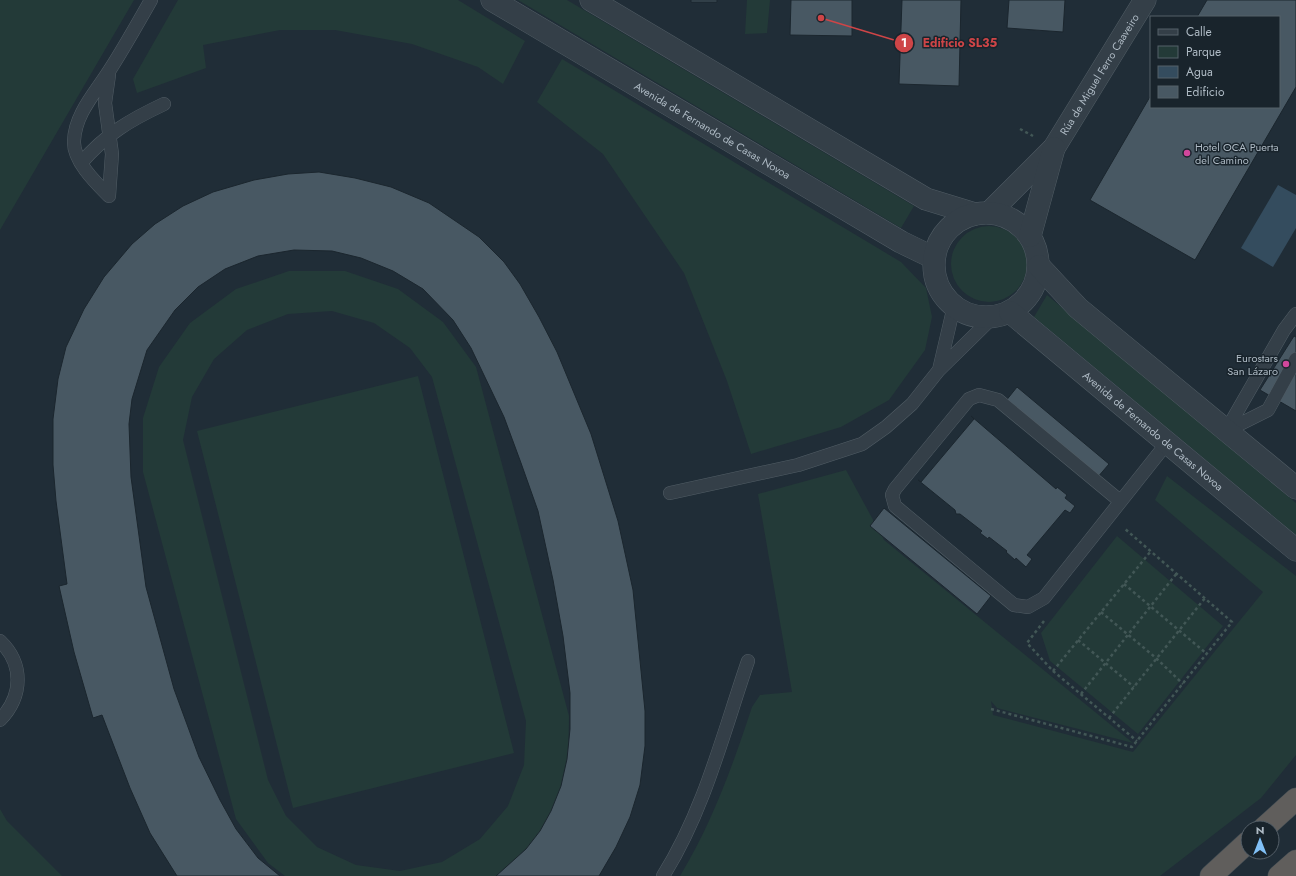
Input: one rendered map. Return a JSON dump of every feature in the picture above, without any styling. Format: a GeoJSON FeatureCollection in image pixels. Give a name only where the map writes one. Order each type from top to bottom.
{"type":"FeatureCollection","features":[{"type":"Feature","properties":{"kind":"highway"},"geometry":{"type":"LineString","coordinates":[[1273,820],[1296,799]]}},
{"type":"Feature","properties":{"kind":"highway"},"geometry":{"type":"LineString","coordinates":[[1211,876],[1240,849]]}},
{"type":"Feature","properties":{"kind":"highway"},"geometry":{"type":"LineString","coordinates":[[1278,876],[1296,861]]}},
{"type":"Feature","properties":{"kind":"street","name":"Avenida de Fernando de Casas Novoa"},"geometry":{"type":"LineString","coordinates":[[492,0],[901,242],[934,258]]}},
{"type":"Feature","properties":{"kind":"street"},"geometry":{"type":"LineString","coordinates":[[592,0],[926,198],[983,213],[1006,216],[1019,224],[1030,236],[1037,250],[1039,266],[1037,280],[1031,293],[1022,304],[1002,315],[979,317],[966,314],[954,306],[942,293],[935,276],[934,258],[938,243],[948,229],[960,219],[983,213]]}},
{"type":"Feature","properties":{"kind":"street","name":"Rúa de Miguel Ferro Caaveiro"},"geometry":{"type":"LineString","coordinates":[[983,213],[1046,143],[1145,0]]}},
{"type":"Feature","properties":{"kind":"street","name":"Rúa de Miguel Ferro Caaveiro"},"geometry":{"type":"LineString","coordinates":[[1030,236],[1046,143]]}},
{"type":"Feature","properties":{"kind":"street"},"geometry":{"type":"LineString","coordinates":[[1039,266],[1078,308],[1296,488]]}},
{"type":"Feature","properties":{"kind":"street","name":"Avenida de Fernando de Casas Novoa"},"geometry":{"type":"LineString","coordinates":[[1002,315],[1167,443],[1296,550]]}},
{"type":"Feature","properties":{"kind":"lane"},"geometry":{"type":"LineString","coordinates":[[110,69],[105,103],[112,154],[109,196],[88,176],[77,154],[74,141],[78,126],[89,100],[110,69],[151,0]]}},
{"type":"Feature","properties":{"kind":"lane"},"geometry":{"type":"LineString","coordinates":[[81,163],[95,147],[110,134],[131,120],[164,104]]}},
{"type":"Feature","properties":{"kind":"lane"},"geometry":{"type":"LineString","coordinates":[[939,370],[954,306]]}},
{"type":"Feature","properties":{"kind":"lane"},"geometry":{"type":"LineString","coordinates":[[1226,431],[1284,330],[1296,314]]}},
{"type":"Feature","properties":{"kind":"lane"},"geometry":{"type":"LineString","coordinates":[[670,493],[798,465],[862,444],[912,404],[939,370],[1002,315]]}},
{"type":"Feature","properties":{"kind":"lane"},"geometry":{"type":"LineString","coordinates":[[1226,431],[1268,410],[1296,359]]}},
{"type":"Feature","properties":{"kind":"lane"},"geometry":{"type":"LineString","coordinates":[[1120,501],[998,400],[979,395],[969,399],[895,489],[892,495],[895,506],[1014,605],[1028,607],[1044,598],[1167,443]]}},
{"type":"Feature","properties":{"kind":"lane"},"geometry":{"type":"LineString","coordinates":[[0,641],[11,654],[17,668],[18,682],[16,696],[10,709],[0,720]]}},
{"type":"Feature","properties":{"kind":"lane"},"geometry":{"type":"LineString","coordinates":[[663,876],[678,852],[698,806],[748,662]]}},
{"type":"Feature","properties":{"kind":"path"},"geometry":{"type":"LineString","coordinates":[[1020,128],[1046,143]]}},
{"type":"Feature","properties":{"kind":"path"},"geometry":{"type":"LineString","coordinates":[[991,709],[1132,748],[1232,622],[1120,525]]}},
{"type":"Feature","properties":{"kind":"path"},"geometry":{"type":"LineString","coordinates":[[1054,671],[1151,551]]}},
{"type":"Feature","properties":{"kind":"path"},"geometry":{"type":"LineString","coordinates":[[1081,694],[1177,574]]}},
{"type":"Feature","properties":{"kind":"path"},"geometry":{"type":"LineString","coordinates":[[1124,584],[1207,654]]}},
{"type":"Feature","properties":{"kind":"path"},"geometry":{"type":"LineString","coordinates":[[1109,718],[1205,598]]}},
{"type":"Feature","properties":{"kind":"path"},"geometry":{"type":"LineString","coordinates":[[1101,612],[1156,658],[1183,684]]}},
{"type":"Feature","properties":{"kind":"path"},"geometry":{"type":"LineString","coordinates":[[1046,618],[1027,643],[1054,671],[1137,741]]}},
{"type":"Feature","properties":{"kind":"path"},"geometry":{"type":"LineString","coordinates":[[1078,640],[1134,687]]}},
{"type":"Feature","properties":{"kind":"green space"},"geometry":{"type":"Polygon","coordinates":[[[0,0],[134,0],[0,230],[0,0]]]}},
{"type":"Feature","properties":{"kind":"green space"},"geometry":{"type":"Polygon","coordinates":[[[178,0],[458,0],[525,41],[503,84],[478,67],[412,44],[335,30],[280,30],[203,45],[206,68],[137,93],[133,79],[178,0]]]}},
{"type":"Feature","properties":{"kind":"green space"},"geometry":{"type":"Polygon","coordinates":[[[518,0],[567,0],[914,206],[901,228],[518,0]]]}},
{"type":"Feature","properties":{"kind":"green space"},"geometry":{"type":"Polygon","coordinates":[[[747,0],[770,0],[767,33],[745,34],[747,0]]]}},
{"type":"Feature","properties":{"kind":"green space"},"geometry":{"type":"Polygon","coordinates":[[[562,59],[901,262],[926,288],[932,317],[925,350],[889,400],[841,427],[751,454],[727,381],[684,273],[603,154],[537,102],[562,59]]]}},
{"type":"Feature","properties":{"kind":"green space"},"geometry":{"type":"Polygon","coordinates":[[[989,226],[1003,229],[1016,237],[1024,250],[1027,264],[1024,278],[1016,291],[1003,299],[989,302],[975,299],[962,291],[954,278],[951,264],[954,250],[962,237],[975,229],[989,226]]]}},
{"type":"Feature","properties":{"kind":"green space"},"geometry":{"type":"Polygon","coordinates":[[[289,271],[345,271],[398,289],[443,322],[476,367],[569,716],[568,771],[549,824],[503,876],[285,876],[268,863],[236,819],[143,472],[143,418],[159,367],[190,323],[236,289],[289,271]],[[332,311],[288,314],[247,330],[214,359],[192,397],[183,440],[268,780],[286,816],[317,847],[356,865],[400,871],[442,862],[480,839],[508,806],[524,765],[526,721],[432,377],[410,348],[374,323],[332,311]]]}},
{"type":"Feature","properties":{"kind":"green space"},"geometry":{"type":"Polygon","coordinates":[[[1047,295],[1296,503],[1296,535],[1034,317],[1047,295]]]}},
{"type":"Feature","properties":{"kind":"green space"},"geometry":{"type":"Polygon","coordinates":[[[418,376],[514,753],[293,808],[197,431],[418,376]]]}},
{"type":"Feature","properties":{"kind":"green space"},"geometry":{"type":"Polygon","coordinates":[[[846,470],[884,540],[1133,743],[997,708],[991,701],[993,715],[1133,752],[1263,592],[1155,500],[1167,476],[1296,576],[1296,755],[1261,798],[1160,876],[680,876],[692,856],[712,815],[752,707],[760,695],[792,692],[758,494],[846,470]]]}},
{"type":"Feature","properties":{"kind":"green space"},"geometry":{"type":"Polygon","coordinates":[[[1117,536],[1223,626],[1138,734],[1050,661],[1041,633],[1117,536]]]}},
{"type":"Feature","properties":{"kind":"green space"},"geometry":{"type":"Polygon","coordinates":[[[0,809],[7,821],[62,876],[0,876],[0,809]]]}},
{"type":"Feature","properties":{"kind":"water"},"geometry":{"type":"Polygon","coordinates":[[[1278,185],[1296,195],[1296,228],[1273,267],[1241,248],[1278,185]]]}},
{"type":"Feature","properties":{"kind":"building"},"geometry":{"type":"Polygon","coordinates":[[[691,0],[717,0],[717,2],[691,2],[691,0]]]}},
{"type":"Feature","properties":{"kind":"building"},"geometry":{"type":"Polygon","coordinates":[[[791,0],[852,0],[852,36],[790,35],[791,0]]]}},
{"type":"Feature","properties":{"kind":"building"},"geometry":{"type":"Polygon","coordinates":[[[902,0],[961,0],[959,86],[899,84],[902,0]]]}},
{"type":"Feature","properties":{"kind":"building"},"geometry":{"type":"Polygon","coordinates":[[[1009,0],[1065,0],[1063,32],[1007,28],[1009,0]]]}},
{"type":"Feature","properties":{"kind":"building","name":"Hotel OCA Puerta del Camino"},"geometry":{"type":"Polygon","coordinates":[[[1207,0],[1296,0],[1296,87],[1195,260],[1090,200],[1150,97],[1150,108],[1280,108],[1280,16],[1198,16],[1207,0]]]}},
{"type":"Feature","properties":{"kind":"building"},"geometry":{"type":"Polygon","coordinates":[[[319,172],[355,178],[391,187],[429,203],[479,237],[504,262],[520,284],[539,317],[557,352],[591,434],[618,521],[633,590],[645,711],[645,746],[640,785],[630,817],[616,847],[599,876],[496,876],[526,849],[540,831],[551,811],[561,786],[567,759],[570,729],[570,693],[563,636],[538,511],[504,417],[471,348],[453,320],[423,289],[393,271],[361,258],[332,251],[294,250],[258,256],[225,269],[198,287],[175,310],[147,350],[132,399],[129,424],[131,477],[146,587],[174,689],[199,757],[236,829],[258,858],[280,876],[177,876],[150,833],[130,788],[102,715],[93,718],[74,652],[59,586],[67,584],[56,501],[53,465],[53,419],[58,379],[66,347],[84,309],[104,277],[132,244],[155,224],[183,206],[213,192],[254,180],[288,174],[319,172]]]}},
{"type":"Feature","properties":{"kind":"building","name":"Eurostars San Lázaro"},"geometry":{"type":"Polygon","coordinates":[[[1294,336],[1296,337],[1296,411],[1260,390],[1294,336]]]}},
{"type":"Feature","properties":{"kind":"building"},"geometry":{"type":"Polygon","coordinates":[[[1017,387],[1109,464],[1097,478],[1005,402],[1017,387]]]}},
{"type":"Feature","properties":{"kind":"building"},"geometry":{"type":"Polygon","coordinates":[[[971,416],[1056,489],[1057,487],[1067,495],[1065,498],[1075,506],[1070,513],[1065,510],[1027,555],[1032,559],[1026,567],[1016,558],[1015,560],[1006,552],[1007,551],[989,537],[988,539],[980,533],[982,531],[960,514],[956,514],[955,510],[918,480],[921,482],[974,419],[971,416]]]}},
{"type":"Feature","properties":{"kind":"building"},"geometry":{"type":"Polygon","coordinates":[[[884,508],[991,596],[977,614],[870,526],[884,508]]]}},
{"type":"Feature","properties":{"kind":"place","name":"Edificio SL35"},"geometry":{"type":"Point","coordinates":[821,18]}},
{"type":"Feature","properties":{"kind":"place","name":"Hotel OCA Puerta del Camino"},"geometry":{"type":"Point","coordinates":[1187,153]}},
{"type":"Feature","properties":{"kind":"place","name":"Eurostars San Lázaro"},"geometry":{"type":"Point","coordinates":[1286,364]}}]}
